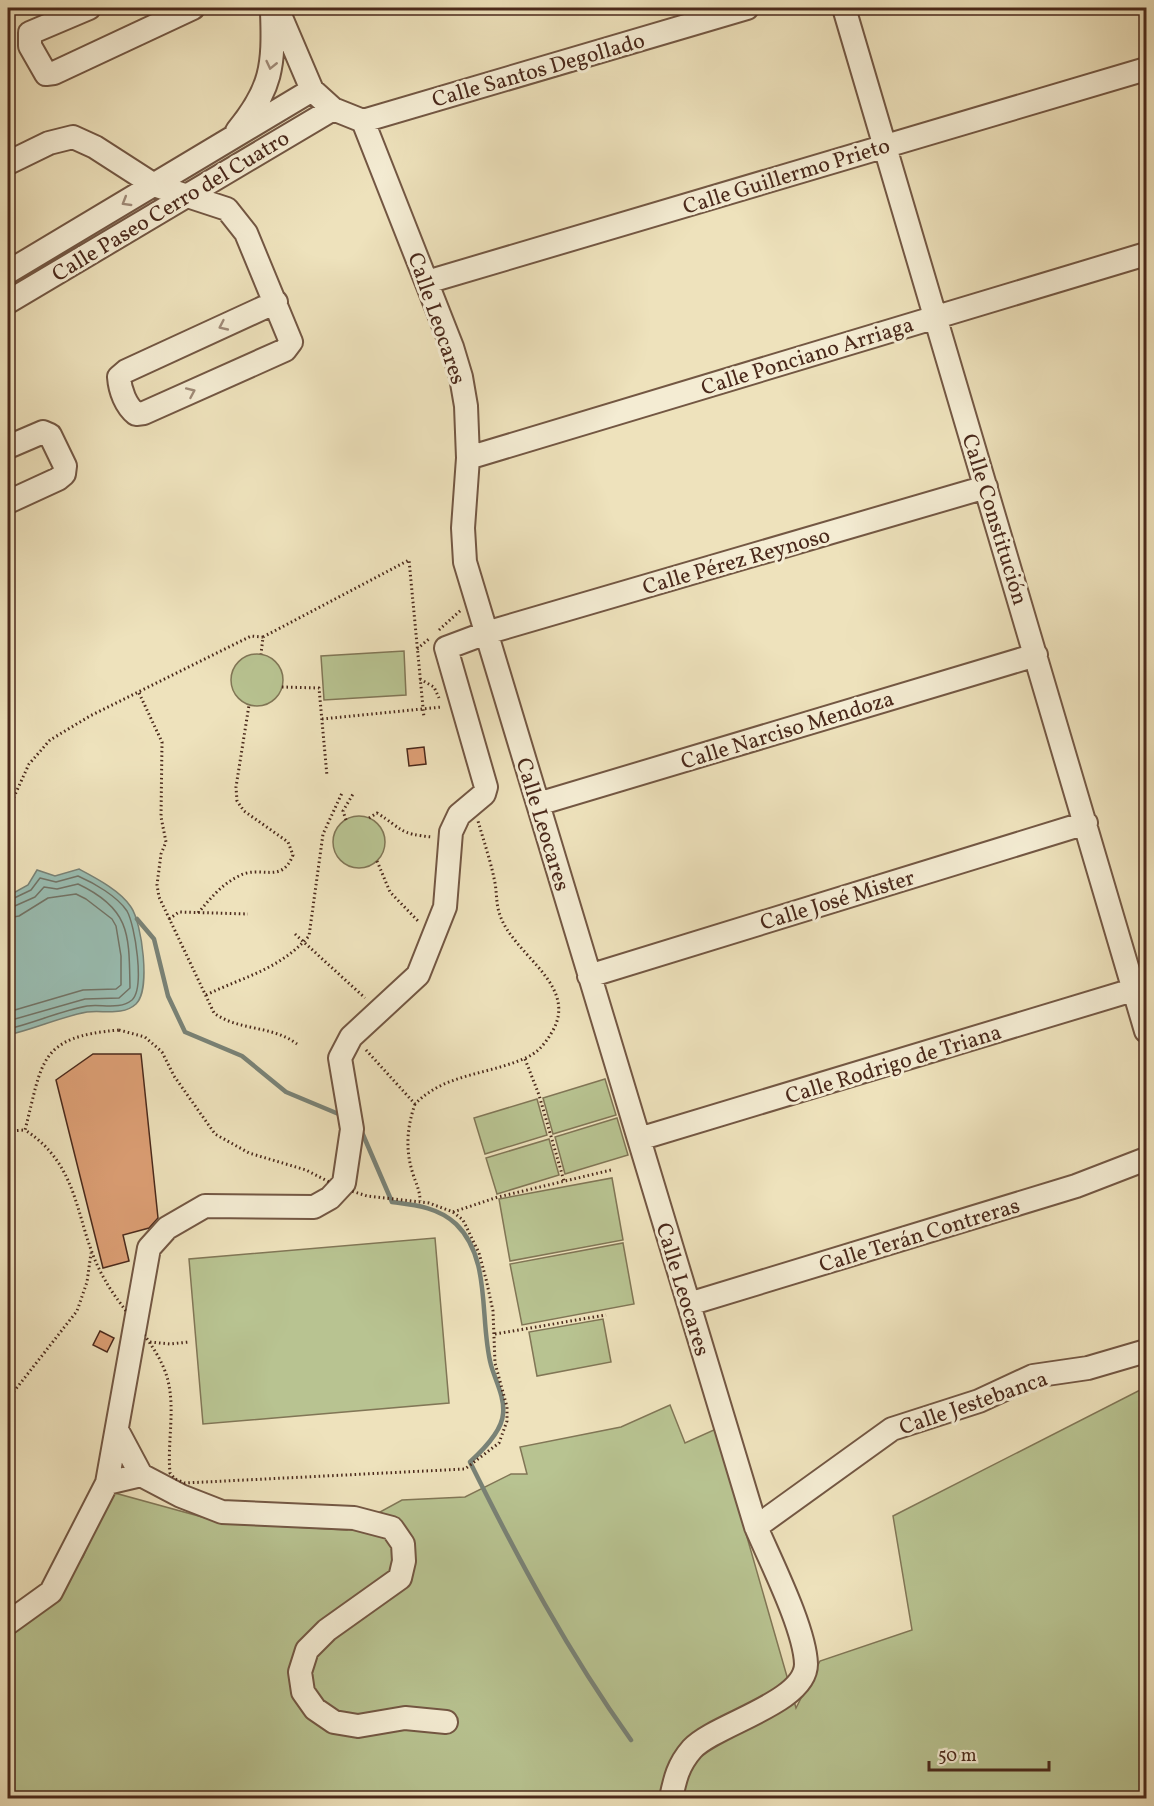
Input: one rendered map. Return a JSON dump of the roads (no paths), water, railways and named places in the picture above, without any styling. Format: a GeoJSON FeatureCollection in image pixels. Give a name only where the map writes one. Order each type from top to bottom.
{"type":"FeatureCollection","features":[{"type":"Feature","properties":{"kind":"street"},"geometry":{"type":"LineString","coordinates":[[230,140],[263,93],[272,66],[274,43],[272,8]]}},
{"type":"Feature","properties":{"kind":"street"},"geometry":{"type":"LineString","coordinates":[[277,8],[312,90],[333,109],[363,121]]}},
{"type":"Feature","properties":{"kind":"street","name":"Calle Santos Degollado"},"geometry":{"type":"LineString","coordinates":[[363,121],[747,8]]}},
{"type":"Feature","properties":{"kind":"street","name":"Calle Constitución"},"geometry":{"type":"LineString","coordinates":[[844,8],[1086,823],[1141,988],[1146,1030]]}},
{"type":"Feature","properties":{"kind":"street"},"geometry":{"type":"LineString","coordinates":[[83,9],[30,33],[30,46],[45,75],[54,73],[179,10]]}},
{"type":"Feature","properties":{"kind":"street","name":"Calle Guillermo Prieto"},"geometry":{"type":"LineString","coordinates":[[427,282],[1146,69]]}},
{"type":"Feature","properties":{"kind":"street","name":"Calle Paseo Cerro del Cuatro"},"geometry":{"type":"LineString","coordinates":[[8,272],[312,90]]}},
{"type":"Feature","properties":{"kind":"street","name":"Calle Paseo Cerro del Cuatro"},"geometry":{"type":"LineString","coordinates":[[8,302],[333,109]]}},
{"type":"Feature","properties":{"kind":"street","name":"Calle Leocares"},"geometry":{"type":"LineString","coordinates":[[363,121],[453,347],[461,377],[466,406],[468,458],[463,528],[465,562],[475,598],[756,1527],[804,1643],[806,1667],[796,1685],[776,1701],[693,1748],[677,1769],[671,1798]]}},
{"type":"Feature","properties":{"kind":"street"},"geometry":{"type":"LineString","coordinates":[[8,163],[49,143],[73,137],[95,147],[154,185],[227,209],[246,233],[276,302],[291,342],[285,350],[144,413],[136,414],[129,408],[119,378],[126,371],[276,302]]}},
{"type":"Feature","properties":{"kind":"street","name":"Calle Ponciano Arriaga"},"geometry":{"type":"LineString","coordinates":[[468,458],[1146,254]]}},
{"type":"Feature","properties":{"kind":"street"},"geometry":{"type":"LineString","coordinates":[[8,447],[43,432],[50,435],[65,466],[64,474],[58,478],[8,502]]}},
{"type":"Feature","properties":{"kind":"street","name":"Calle Pérez Reynoso"},"geometry":{"type":"LineString","coordinates":[[117,1430],[139,1335],[149,1248],[167,1228],[205,1206],[314,1207],[330,1198],[344,1183],[351,1129],[340,1058],[353,1036],[418,975],[445,907],[450,838],[459,815],[484,794],[486,787],[446,648],[486,633],[986,487]]}},
{"type":"Feature","properties":{"kind":"street","name":"Calle Narciso Mendoza"},"geometry":{"type":"LineString","coordinates":[[538,804],[1036,655]]}},
{"type":"Feature","properties":{"kind":"street","name":"Calle José Mister"},"geometry":{"type":"LineString","coordinates":[[590,976],[1086,823]]}},
{"type":"Feature","properties":{"kind":"street","name":"Calle Rodrigo de Triana"},"geometry":{"type":"LineString","coordinates":[[639,1138],[1141,988]]}},
{"type":"Feature","properties":{"kind":"street","name":"Calle Terán Contreras"},"geometry":{"type":"LineString","coordinates":[[689,1304],[1076,1186],[1146,1159]]}},
{"type":"Feature","properties":{"kind":"street","name":"Calle Jestebanca"},"geometry":{"type":"LineString","coordinates":[[756,1527],[892,1429],[979,1401],[1033,1376],[1088,1368],[1146,1351]]}},
{"type":"Feature","properties":{"kind":"street"},"geometry":{"type":"LineString","coordinates":[[117,1430],[141,1475],[181,1496],[222,1512],[354,1518],[392,1528],[404,1544],[404,1562],[400,1578],[327,1630],[307,1650],[300,1672],[303,1692],[315,1709],[334,1722],[358,1726],[405,1718],[446,1722]]}},
{"type":"Feature","properties":{"kind":"street"},"geometry":{"type":"LineString","coordinates":[[8,1623],[51,1592],[107,1483],[117,1430]]}},
{"type":"Feature","properties":{"kind":"street"},"geometry":{"type":"LineString","coordinates":[[107,1483],[141,1475]]}},
{"type":"Feature","properties":{"kind":"water"},"geometry":{"type":"Polygon","coordinates":[[[79,869],[108,885],[127,901],[135,915],[143,956],[141,996],[136,1004],[125,1010],[87,1012],[8,1035],[8,896],[28,885],[37,870],[55,876],[79,869]]]}},
{"type":"Feature","properties":{"kind":"waterway"},"geometry":{"type":"LineString","coordinates":[[137,919],[154,939],[168,996],[185,1032],[242,1056],[286,1092],[341,1115]]}},
{"type":"Feature","properties":{"kind":"waterway"},"geometry":{"type":"LineString","coordinates":[[361,1130],[392,1202],[426,1208],[449,1218],[467,1238],[475,1254],[480,1272],[491,1365],[501,1395],[503,1414],[495,1434],[470,1462],[565,1639],[631,1740]]}}]}
